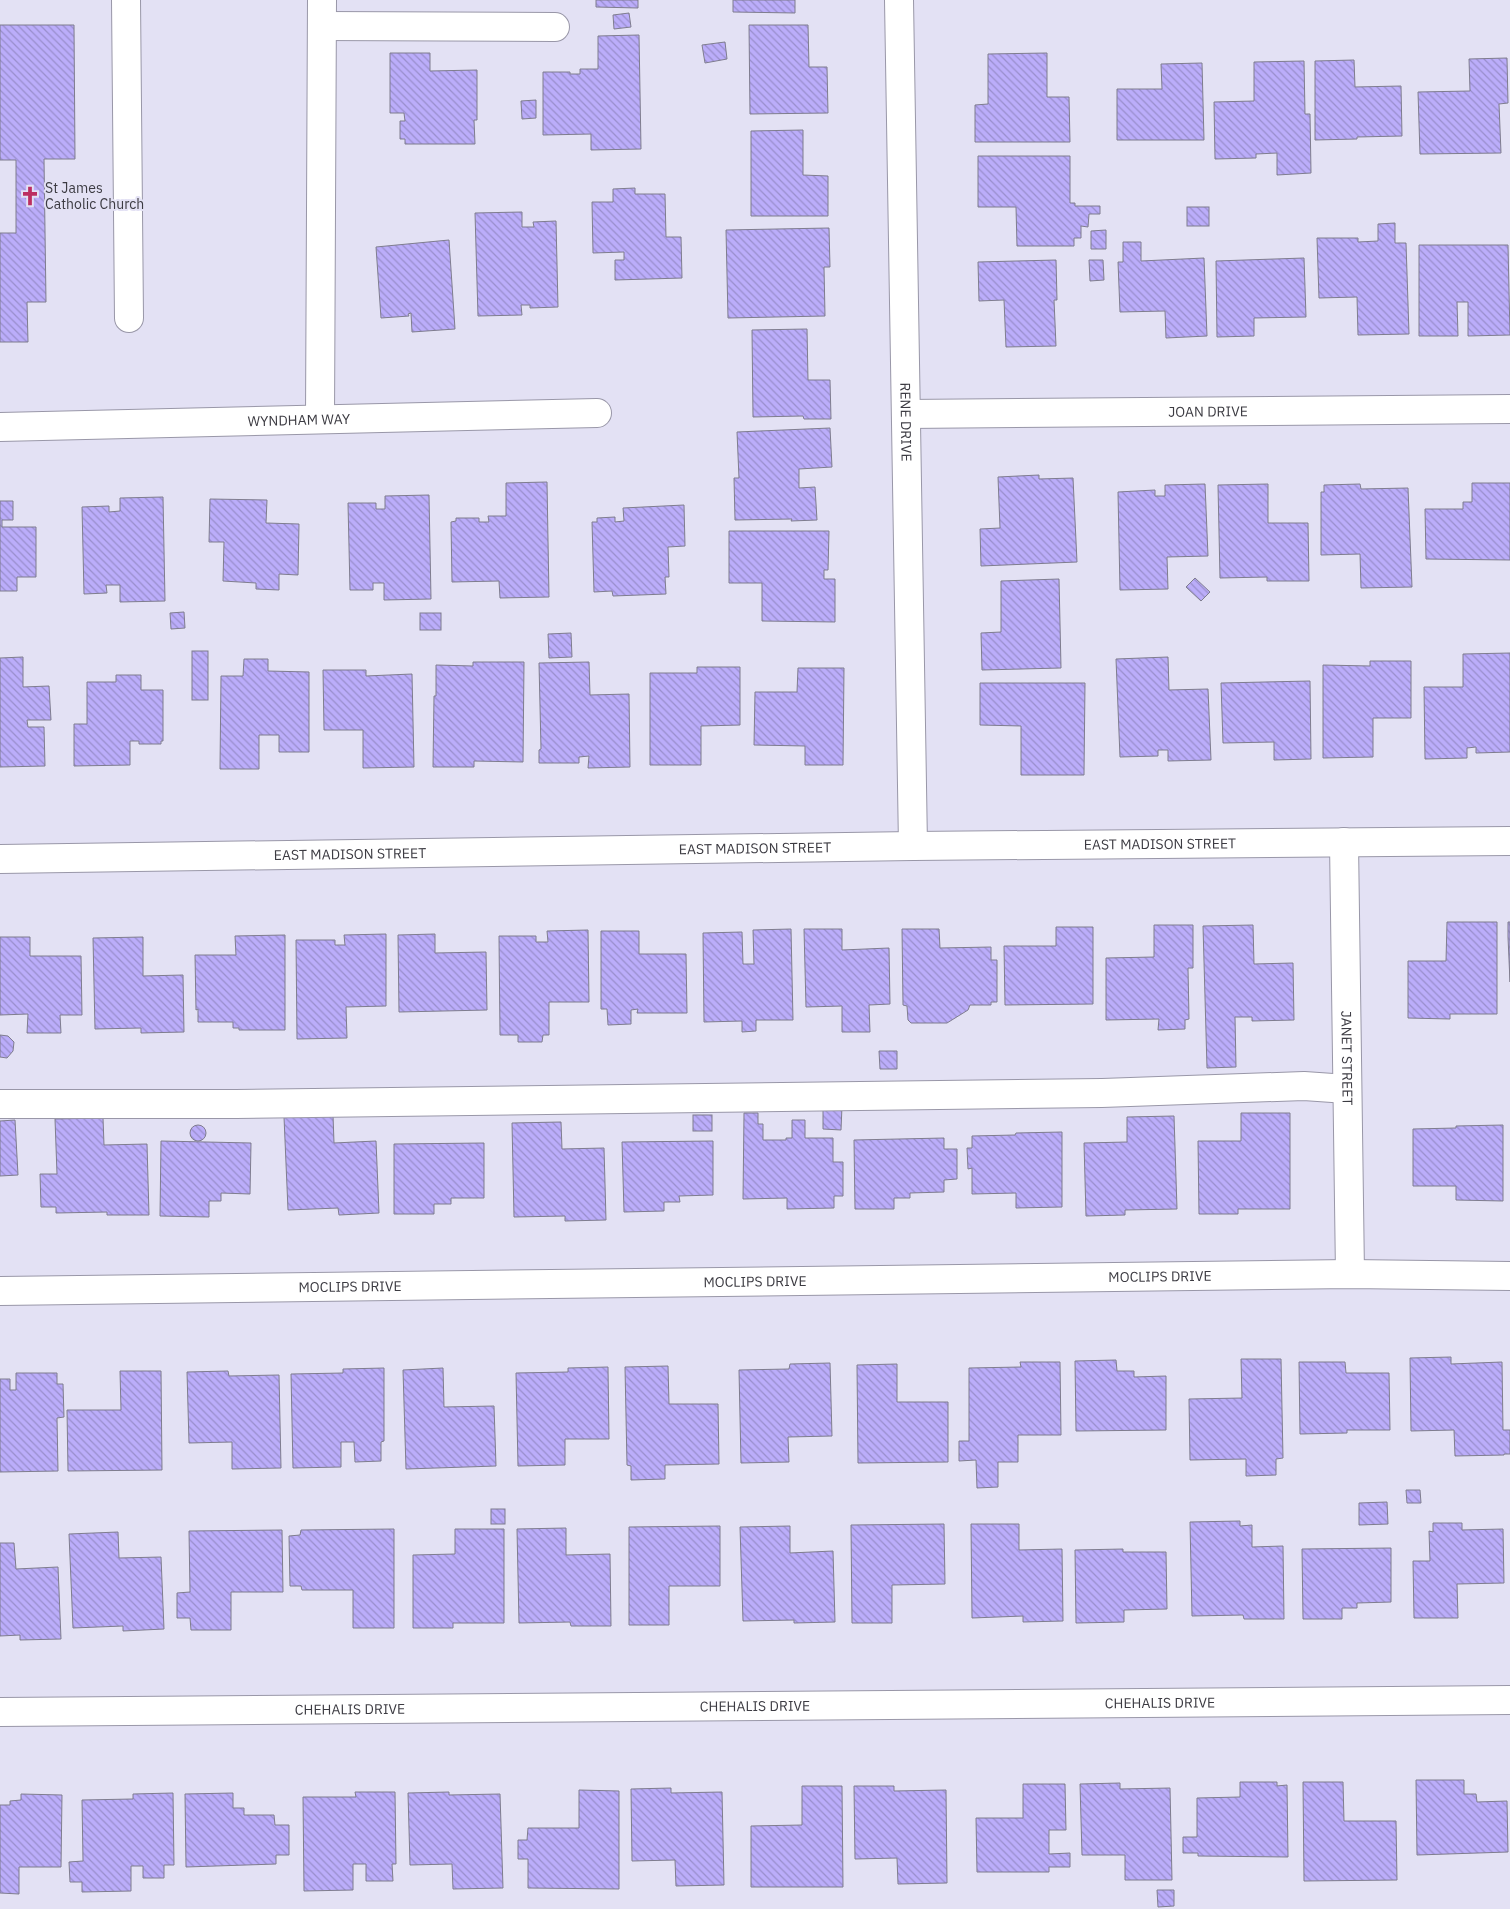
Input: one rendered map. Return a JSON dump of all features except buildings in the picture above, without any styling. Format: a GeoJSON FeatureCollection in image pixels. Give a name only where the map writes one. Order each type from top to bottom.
{"type":"FeatureCollection","features":[{"type":"Feature","properties":{"kind":"street"},"geometry":{"type":"LineString","coordinates":[[126,0],[129,318]]}},
{"type":"Feature","properties":{"kind":"street","name":"RENE DRIVE"},"geometry":{"type":"LineString","coordinates":[[899,0],[913,846]]}},
{"type":"Feature","properties":{"kind":"street"},"geometry":{"type":"LineString","coordinates":[[320,418],[322,13],[555,27]]}},
{"type":"Feature","properties":{"kind":"street","name":"JOAN DRIVE"},"geometry":{"type":"LineString","coordinates":[[906,414],[1510,409]]}},
{"type":"Feature","properties":{"kind":"street","name":"WYNDHAM WAY"},"geometry":{"type":"LineString","coordinates":[[0,428],[320,418],[597,413]]}},
{"type":"Feature","properties":{"kind":"street","name":"EAST MADISON STREET"},"geometry":{"type":"LineString","coordinates":[[0,859],[913,846],[1510,841]]}},
{"type":"Feature","properties":{"kind":"street","name":"JANET STREET"},"geometry":{"type":"LineString","coordinates":[[1344,842],[1350,1274]]}},
{"type":"Feature","properties":{"kind":"street"},"geometry":{"type":"LineString","coordinates":[[0,1104],[246,1104],[1102,1093],[1304,1086],[1347,1089]]}},
{"type":"Feature","properties":{"kind":"street","name":"MOCLIPS DRIVE"},"geometry":{"type":"LineString","coordinates":[[0,1291],[1350,1274],[1510,1276]]}},
{"type":"Feature","properties":{"kind":"street","name":"CHEHALIS DRIVE"},"geometry":{"type":"LineString","coordinates":[[0,1712],[1510,1700]]}},
{"type":"Feature","properties":{"kind":"place","name":"St James Catholic Church"},"geometry":{"type":"Point","coordinates":[30,196]}}]}
